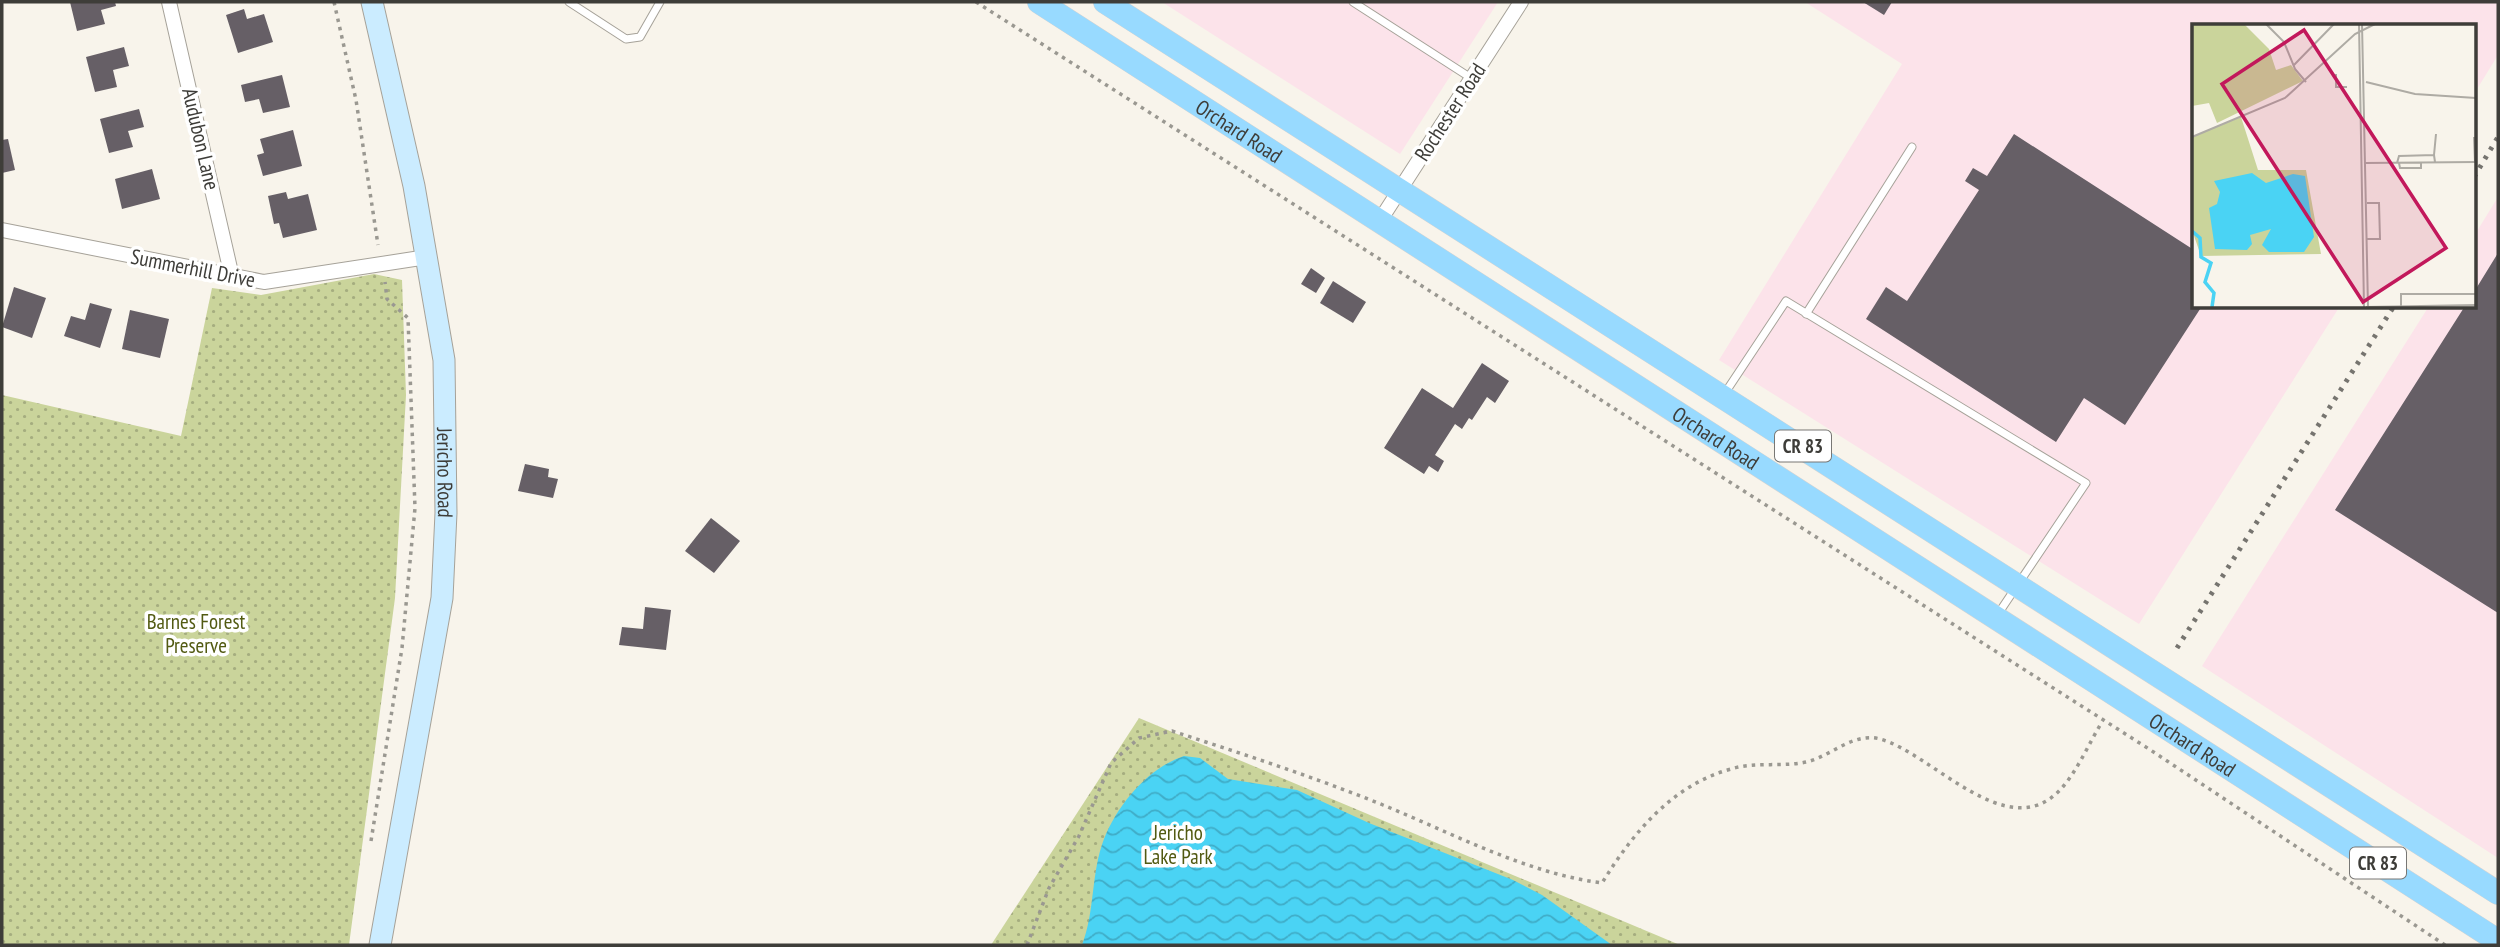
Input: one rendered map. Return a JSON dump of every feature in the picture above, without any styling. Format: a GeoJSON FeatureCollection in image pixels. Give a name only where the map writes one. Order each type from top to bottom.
{"type":"FeatureCollection","features":[{"type":"Feature","properties":{"kind":"main road","name":"Jericho Road"},"geometry":{"type":"LineString","coordinates":[[372,2],[427,257],[444,360],[446,513],[442,598],[380,945]]}},
{"type":"Feature","properties":{"kind":"main road","name":"Orchard Road"},"geometry":{"type":"LineString","coordinates":[[1039,2],[2498,941]]}},
{"type":"Feature","properties":{"kind":"main road","name":"Orchard Road"},"geometry":{"type":"LineString","coordinates":[[1105,2],[2498,893]]}},
{"type":"Feature","properties":{"kind":"street","name":"Audubon Lane"},"geometry":{"type":"LineString","coordinates":[[169,2],[232,277]]}},
{"type":"Feature","properties":{"kind":"street","name":"Rochester Road"},"geometry":{"type":"LineString","coordinates":[[1379,222],[1521,2]]}},
{"type":"Feature","properties":{"kind":"street","name":"Summerhill Drive"},"geometry":{"type":"LineString","coordinates":[[2,230],[264,282],[427,257]]}},
{"type":"Feature","properties":{"kind":"lane"},"geometry":{"type":"LineString","coordinates":[[569,2],[626,39],[640,37],[660,2]]}},
{"type":"Feature","properties":{"kind":"lane"},"geometry":{"type":"LineString","coordinates":[[1353,2],[1471,78]]}},
{"type":"Feature","properties":{"kind":"lane"},"geometry":{"type":"LineString","coordinates":[[1806,314],[1912,146]]}},
{"type":"Feature","properties":{"kind":"lane"},"geometry":{"type":"LineString","coordinates":[[1723,395],[1786,302],[2086,483],[1996,617]]}},
{"type":"Feature","properties":{"kind":"path"},"geometry":{"type":"LineString","coordinates":[[334,2],[356,100],[377,245]]}},
{"type":"Feature","properties":{"kind":"path"},"geometry":{"type":"LineString","coordinates":[[976,2],[1337,230],[2102,722],[2149,749],[2445,945]]}},
{"type":"Feature","properties":{"kind":"path"},"geometry":{"type":"LineString","coordinates":[[371,841],[401,648],[415,508],[408,318],[387,299],[385,282]]}},
{"type":"Feature","properties":{"kind":"path"},"geometry":{"type":"LineString","coordinates":[[1027,945],[1049,888],[1079,836],[1111,763],[1139,738],[1172,731],[1373,802],[1530,866],[1572,879],[1602,883],[1647,819],[1685,790],[1731,768],[1810,761],[1855,740],[1880,738],[1980,797],[1993,803],[2022,808],[2041,804],[2061,790],[2102,722]]}},
{"type":"Feature","properties":{"kind":"shaded area"},"geometry":{"type":"Polygon","coordinates":[[[1162,2],[1498,2],[1400,154],[1162,2]]]}},
{"type":"Feature","properties":{"kind":"shaded area"},"geometry":{"type":"Polygon","coordinates":[[[1805,2],[2498,2],[2498,55],[2476,91],[2476,24],[2192,24],[2192,308],[2339,308],[2139,624],[1719,360],[1902,64],[1805,2]]]}},
{"type":"Feature","properties":{"kind":"shaded area"},"geometry":{"type":"Polygon","coordinates":[[[2498,197],[2498,858],[2202,666],[2428,308],[2476,308],[2476,233],[2498,197]]]}},
{"type":"Feature","properties":{"kind":"green space","name":"Barnes Forest Preserve"},"geometry":{"type":"Polygon","coordinates":[[[374,274],[402,280],[406,395],[395,598],[349,945],[2,945],[2,395],[181,436],[212,288],[261,295],[374,274]]]}},
{"type":"Feature","properties":{"kind":"green space","name":"Jericho Lake Park"},"geometry":{"type":"Polygon","coordinates":[[[1139,718],[1680,945],[991,945],[1139,718]]]}},
{"type":"Feature","properties":{"kind":"water","name":"Jericho Lake Park"},"geometry":{"type":"Polygon","coordinates":[[[1184,756],[1200,758],[1228,779],[1297,790],[1369,823],[1513,880],[1542,895],[1612,945],[1082,945],[1100,852],[1117,813],[1147,778],[1158,769],[1184,756]]]}},
{"type":"Feature","properties":{"kind":"building"},"geometry":{"type":"Polygon","coordinates":[[[70,2],[115,2],[116,6],[101,10],[105,24],[77,31],[70,2]]]}},
{"type":"Feature","properties":{"kind":"building"},"geometry":{"type":"Polygon","coordinates":[[[1863,2],[1892,2],[1884,15],[1863,2]]]}},
{"type":"Feature","properties":{"kind":"building"},"geometry":{"type":"Polygon","coordinates":[[[244,9],[247,19],[264,14],[273,42],[238,53],[226,15],[244,9]]]}},
{"type":"Feature","properties":{"kind":"building"},"geometry":{"type":"Polygon","coordinates":[[[124,47],[129,66],[113,70],[117,87],[95,92],[86,57],[124,47]]]}},
{"type":"Feature","properties":{"kind":"building"},"geometry":{"type":"Polygon","coordinates":[[[282,75],[290,107],[263,113],[259,99],[245,102],[241,85],[282,75]]]}},
{"type":"Feature","properties":{"kind":"building"},"geometry":{"type":"Polygon","coordinates":[[[139,109],[144,127],[128,131],[133,147],[109,153],[100,119],[139,109]]]}},
{"type":"Feature","properties":{"kind":"building"},"geometry":{"type":"Polygon","coordinates":[[[293,130],[302,166],[263,176],[257,155],[264,153],[260,139],[293,130]]]}},
{"type":"Feature","properties":{"kind":"building"},"geometry":{"type":"Polygon","coordinates":[[[2014,134],[2192,249],[2192,308],[2201,308],[2125,425],[2084,398],[2056,442],[1866,319],[1886,287],[1907,301],[1979,190],[1965,181],[1973,168],[1987,176],[2014,134]]]}},
{"type":"Feature","properties":{"kind":"building"},"geometry":{"type":"Polygon","coordinates":[[[8,139],[15,170],[2,173],[2,140],[8,139]]]}},
{"type":"Feature","properties":{"kind":"building"},"geometry":{"type":"Polygon","coordinates":[[[152,169],[160,199],[122,209],[115,179],[152,169]]]}},
{"type":"Feature","properties":{"kind":"building"},"geometry":{"type":"Polygon","coordinates":[[[286,192],[288,199],[308,194],[317,230],[283,238],[279,223],[274,224],[268,196],[286,192]]]}},
{"type":"Feature","properties":{"kind":"building"},"geometry":{"type":"Polygon","coordinates":[[[2498,253],[2498,613],[2335,510],[2464,308],[2476,308],[2476,289],[2498,253]]]}},
{"type":"Feature","properties":{"kind":"building"},"geometry":{"type":"Polygon","coordinates":[[[1311,268],[1325,278],[1316,293],[1301,284],[1311,268]]]}},
{"type":"Feature","properties":{"kind":"building"},"geometry":{"type":"Polygon","coordinates":[[[1333,281],[1366,302],[1353,323],[1320,303],[1333,281]]]}},
{"type":"Feature","properties":{"kind":"building"},"geometry":{"type":"Polygon","coordinates":[[[14,287],[46,298],[32,338],[2,327],[14,287]]]}},
{"type":"Feature","properties":{"kind":"building"},"geometry":{"type":"Polygon","coordinates":[[[90,303],[112,309],[100,348],[64,336],[71,316],[85,320],[90,303]]]}},
{"type":"Feature","properties":{"kind":"building"},"geometry":{"type":"Polygon","coordinates":[[[130,310],[169,319],[160,358],[122,349],[130,310]]]}},
{"type":"Feature","properties":{"kind":"building"},"geometry":{"type":"Polygon","coordinates":[[[1482,363],[1509,381],[1495,403],[1487,397],[1472,420],[1469,418],[1462,429],[1455,424],[1435,455],[1444,461],[1438,472],[1429,466],[1424,474],[1384,448],[1422,388],[1453,408],[1482,363]]]}},
{"type":"Feature","properties":{"kind":"building"},"geometry":{"type":"Polygon","coordinates":[[[525,464],[549,469],[548,477],[558,479],[553,498],[518,491],[525,464]]]}},
{"type":"Feature","properties":{"kind":"building"},"geometry":{"type":"Polygon","coordinates":[[[711,518],[740,541],[714,573],[685,551],[711,518]]]}},
{"type":"Feature","properties":{"kind":"building"},"geometry":{"type":"Polygon","coordinates":[[[645,607],[671,610],[666,650],[619,645],[622,627],[643,629],[645,607]]]}},
{"type":"Feature","properties":{"kind":"railway"},"geometry":{"type":"LineString","coordinates":[[2476,174],[2498,137]]}},
{"type":"Feature","properties":{"kind":"railway"},"geometry":{"type":"LineString","coordinates":[[2177,648],[2393,308]]}}]}
